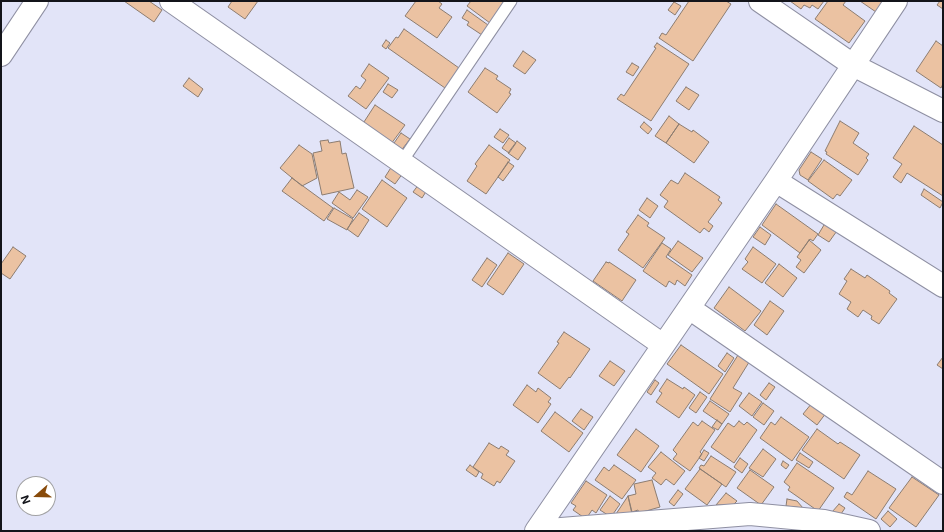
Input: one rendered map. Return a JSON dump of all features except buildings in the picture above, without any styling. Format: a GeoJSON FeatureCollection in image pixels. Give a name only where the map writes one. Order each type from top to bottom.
{"type":"FeatureCollection","features":[{"type":"Feature","properties":{"kind":"street"},"geometry":{"type":"LineString","coordinates":[[1,55],[38,1]]}},
{"type":"Feature","properties":{"kind":"street"},"geometry":{"type":"LineString","coordinates":[[170,1],[663,345]]}},
{"type":"Feature","properties":{"kind":"street"},"geometry":{"type":"LineString","coordinates":[[760,1],[853,65],[943,110]]}},
{"type":"Feature","properties":{"kind":"street"},"geometry":{"type":"LineString","coordinates":[[536,531],[776,181],[896,1]]}},
{"type":"Feature","properties":{"kind":"street"},"geometry":{"type":"LineString","coordinates":[[776,181],[943,286]]}},
{"type":"Feature","properties":{"kind":"street"},"geometry":{"type":"LineString","coordinates":[[688,308],[943,483]]}},
{"type":"Feature","properties":{"kind":"street"},"geometry":{"type":"LineString","coordinates":[[536,531],[750,514],[824,521],[869,531]]}},
{"type":"Feature","properties":{"kind":"lane"},"geometry":{"type":"LineString","coordinates":[[402,163],[511,1]]}}]}
